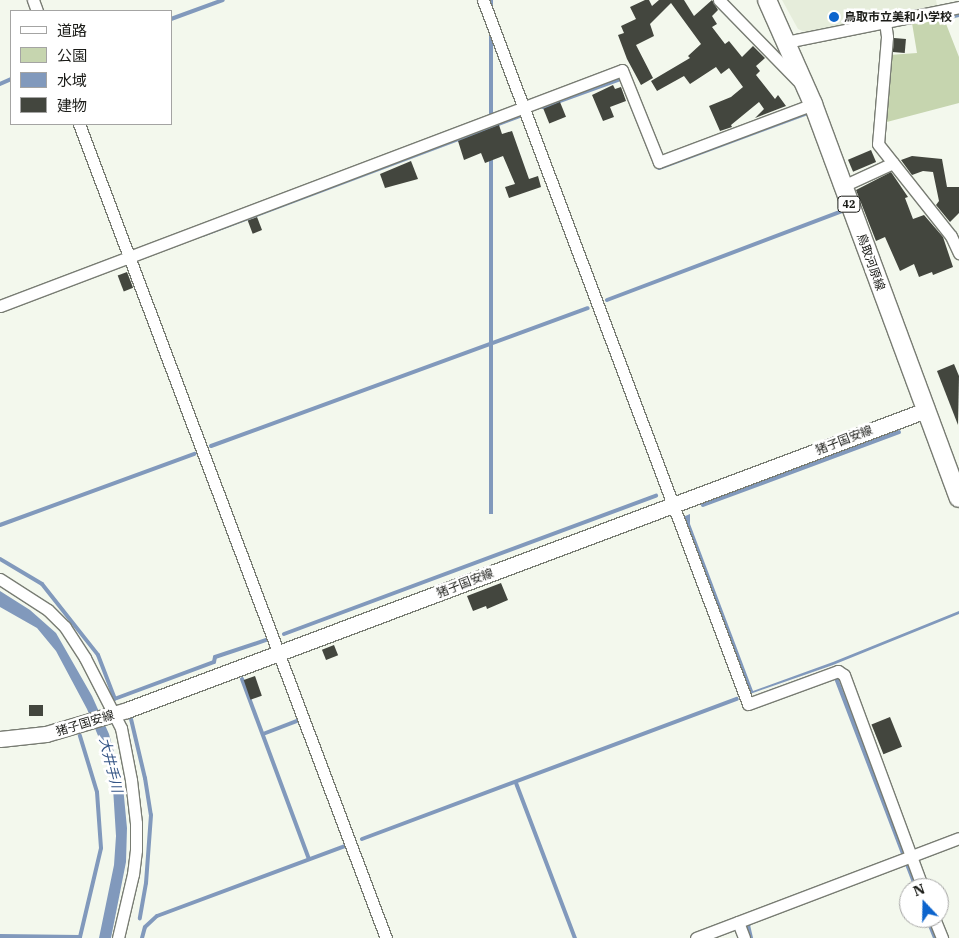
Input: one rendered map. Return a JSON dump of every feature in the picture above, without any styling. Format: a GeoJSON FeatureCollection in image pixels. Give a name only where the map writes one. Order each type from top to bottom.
{"type":"FeatureCollection","features":[{"type":"Feature","properties":{"kind":"main road","name":"鳥取河原線"},"geometry":{"type":"LineString","coordinates":[[767,0],[811,98],[959,498]]}},
{"type":"Feature","properties":{"kind":"main road","name":"猪子国安線"},"geometry":{"type":"LineString","coordinates":[[0,740],[46,734],[85,724],[279,654],[926,410]]}},
{"type":"Feature","properties":{"kind":"street"},"geometry":{"type":"LineString","coordinates":[[483,0],[748,704],[838,671],[844,675],[919,878]]}},
{"type":"Feature","properties":{"kind":"street"},"geometry":{"type":"LineString","coordinates":[[0,306],[622,70],[659,162],[811,98],[719,0]]}},
{"type":"Feature","properties":{"kind":"street"},"geometry":{"type":"LineString","coordinates":[[786,42],[959,7]]}},
{"type":"Feature","properties":{"kind":"street"},"geometry":{"type":"LineString","coordinates":[[885,22],[887,37],[878,144],[951,236],[959,253]]}},
{"type":"Feature","properties":{"kind":"street"},"geometry":{"type":"LineString","coordinates":[[79,125],[386,938]]}},
{"type":"Feature","properties":{"kind":"street"},"geometry":{"type":"LineString","coordinates":[[843,186],[893,163]]}},
{"type":"Feature","properties":{"kind":"street"},"geometry":{"type":"LineString","coordinates":[[0,579],[48,610],[65,627],[121,728],[131,780],[136,823],[134,874],[118,938]]}},
{"type":"Feature","properties":{"kind":"street"},"geometry":{"type":"LineString","coordinates":[[696,938],[959,838]]}},
{"type":"Feature","properties":{"kind":"street"},"geometry":{"type":"LineString","coordinates":[[738,922],[744,938]]}},
{"type":"Feature","properties":{"kind":"shaded area","name":"鳥取市立美和小学校"},"geometry":{"type":"Polygon","coordinates":[[[782,0],[936,0],[937,5],[805,32],[798,29],[782,0]]]}},
{"type":"Feature","properties":{"kind":"green space"},"geometry":{"type":"Polygon","coordinates":[[[943,16],[959,57],[959,103],[883,123],[889,55],[917,53],[912,23],[943,16]]]}},
{"type":"Feature","properties":{"kind":"water"},"geometry":{"type":"Polygon","coordinates":[[[489,0],[493,0],[493,514],[489,514],[489,0]]]}},
{"type":"Feature","properties":{"kind":"water"},"geometry":{"type":"Polygon","coordinates":[[[690,514],[690,524],[753,691],[833,662],[959,611],[959,614],[833,665],[750,694],[683,517],[690,514]]]}},
{"type":"Feature","properties":{"kind":"water","name":"大井手川"},"geometry":{"type":"Polygon","coordinates":[[[0,591],[30,610],[56,633],[92,696],[109,734],[123,786],[127,828],[126,862],[111,938],[99,938],[114,865],[116,836],[113,788],[101,743],[87,709],[56,651],[37,628],[0,607],[0,591]]]}},
{"type":"Feature","properties":{"kind":"building"},"geometry":{"type":"Polygon","coordinates":[[[649,0],[652,6],[659,0],[684,0],[694,16],[712,0],[718,10],[712,16],[717,24],[712,27],[725,44],[729,41],[742,57],[753,46],[765,58],[756,66],[760,71],[756,75],[775,99],[778,95],[786,106],[755,118],[764,109],[759,102],[731,125],[732,127],[720,131],[709,106],[731,97],[743,87],[729,68],[721,74],[716,67],[690,84],[684,76],[657,91],[651,81],[690,58],[688,56],[701,44],[671,3],[650,24],[654,36],[636,45],[653,78],[641,85],[627,59],[618,35],[624,33],[621,26],[636,19],[630,7],[649,0]]]}},
{"type":"Feature","properties":{"kind":"building"},"geometry":{"type":"Polygon","coordinates":[[[894,38],[906,39],[905,53],[893,52],[894,38]]]}},
{"type":"Feature","properties":{"kind":"building"},"geometry":{"type":"Polygon","coordinates":[[[613,85],[615,89],[621,87],[626,101],[610,107],[614,117],[603,121],[592,95],[613,85]]]}},
{"type":"Feature","properties":{"kind":"building"},"geometry":{"type":"Polygon","coordinates":[[[560,102],[566,117],[549,124],[543,109],[560,102]]]}},
{"type":"Feature","properties":{"kind":"building"},"geometry":{"type":"Polygon","coordinates":[[[499,125],[502,134],[512,131],[529,179],[538,176],[541,187],[509,198],[505,187],[515,184],[503,156],[485,163],[481,153],[464,160],[458,141],[499,125]]]}},
{"type":"Feature","properties":{"kind":"building"},"geometry":{"type":"Polygon","coordinates":[[[871,150],[876,162],[853,172],[848,160],[871,150]]]}},
{"type":"Feature","properties":{"kind":"building"},"geometry":{"type":"Polygon","coordinates":[[[912,156],[942,159],[947,187],[959,187],[959,213],[950,222],[936,205],[939,201],[933,172],[923,171],[912,175],[901,160],[912,156]]]}},
{"type":"Feature","properties":{"kind":"building"},"geometry":{"type":"Polygon","coordinates":[[[411,161],[418,179],[385,188],[380,174],[411,161]]]}},
{"type":"Feature","properties":{"kind":"building"},"geometry":{"type":"Polygon","coordinates":[[[891,172],[908,197],[905,198],[913,219],[924,215],[943,237],[953,267],[933,275],[932,272],[919,277],[914,264],[900,271],[885,237],[876,241],[856,190],[891,172]]]}},
{"type":"Feature","properties":{"kind":"building"},"geometry":{"type":"Polygon","coordinates":[[[257,217],[262,230],[253,234],[248,221],[257,217]]]}},
{"type":"Feature","properties":{"kind":"building"},"geometry":{"type":"Polygon","coordinates":[[[127,272],[133,288],[124,291],[118,276],[127,272]]]}},
{"type":"Feature","properties":{"kind":"building"},"geometry":{"type":"Polygon","coordinates":[[[954,364],[959,376],[958,425],[937,371],[954,364]]]}},
{"type":"Feature","properties":{"kind":"building"},"geometry":{"type":"Polygon","coordinates":[[[501,583],[508,600],[487,609],[486,606],[473,611],[467,596],[501,583]]]}},
{"type":"Feature","properties":{"kind":"building"},"geometry":{"type":"Polygon","coordinates":[[[334,645],[338,655],[326,660],[322,650],[334,645]]]}},
{"type":"Feature","properties":{"kind":"building"},"geometry":{"type":"Polygon","coordinates":[[[255,676],[262,696],[250,700],[244,680],[255,676]]]}},
{"type":"Feature","properties":{"kind":"building"},"geometry":{"type":"Polygon","coordinates":[[[29,705],[43,705],[43,716],[29,716],[29,705]]]}},
{"type":"Feature","properties":{"kind":"building"},"geometry":{"type":"Polygon","coordinates":[[[890,717],[902,747],[883,754],[871,724],[890,717]]]}},
{"type":"Feature","properties":{"kind":"waterway"},"geometry":{"type":"LineString","coordinates":[[172,19],[223,0]]}},
{"type":"Feature","properties":{"kind":"waterway"},"geometry":{"type":"LineString","coordinates":[[950,17],[959,15]]}},
{"type":"Feature","properties":{"kind":"waterway"},"geometry":{"type":"LineString","coordinates":[[543,107],[623,78]]}},
{"type":"Feature","properties":{"kind":"waterway"},"geometry":{"type":"LineString","coordinates":[[0,84],[10,79]]}},
{"type":"Feature","properties":{"kind":"waterway"},"geometry":{"type":"LineString","coordinates":[[659,168],[805,114]]}},
{"type":"Feature","properties":{"kind":"waterway"},"geometry":{"type":"LineString","coordinates":[[203,235],[519,116]]}},
{"type":"Feature","properties":{"kind":"waterway"},"geometry":{"type":"LineString","coordinates":[[607,300],[845,210],[844,207]]}},
{"type":"Feature","properties":{"kind":"waterway"},"geometry":{"type":"LineString","coordinates":[[211,446],[588,308]]}},
{"type":"Feature","properties":{"kind":"waterway"},"geometry":{"type":"LineString","coordinates":[[703,505],[899,432]]}},
{"type":"Feature","properties":{"kind":"waterway"},"geometry":{"type":"LineString","coordinates":[[0,525],[194,454]]}},
{"type":"Feature","properties":{"kind":"waterway"},"geometry":{"type":"LineString","coordinates":[[284,634],[656,496]]}},
{"type":"Feature","properties":{"kind":"waterway"},"geometry":{"type":"LineString","coordinates":[[0,559],[42,584],[98,655],[115,699]]}},
{"type":"Feature","properties":{"kind":"waterway"},"geometry":{"type":"LineString","coordinates":[[117,698],[214,662],[215,657],[266,640]]}},
{"type":"Feature","properties":{"kind":"waterway"},"geometry":{"type":"LineString","coordinates":[[836,678],[912,878]]}},
{"type":"Feature","properties":{"kind":"waterway"},"geometry":{"type":"LineString","coordinates":[[242,679],[309,859]]}},
{"type":"Feature","properties":{"kind":"waterway"},"geometry":{"type":"LineString","coordinates":[[362,839],[737,699]]}},
{"type":"Feature","properties":{"kind":"waterway"},"geometry":{"type":"LineString","coordinates":[[131,719],[145,778],[151,815],[146,883],[140,918]]}},
{"type":"Feature","properties":{"kind":"waterway"},"geometry":{"type":"LineString","coordinates":[[263,734],[300,720]]}},
{"type":"Feature","properties":{"kind":"waterway"},"geometry":{"type":"LineString","coordinates":[[0,936],[80,937],[101,848],[97,792],[80,736]]}},
{"type":"Feature","properties":{"kind":"waterway"},"geometry":{"type":"LineString","coordinates":[[516,783],[575,938]]}},
{"type":"Feature","properties":{"kind":"waterway"},"geometry":{"type":"LineString","coordinates":[[142,938],[145,927],[157,916],[345,846]]}},
{"type":"Feature","properties":{"kind":"waterway"},"geometry":{"type":"LineString","coordinates":[[751,938],[748,925],[753,921]]}},
{"type":"Feature","properties":{"kind":"waterway"},"geometry":{"type":"LineString","coordinates":[[931,928],[935,938]]}},
{"type":"Feature","properties":{"kind":"place","name":"鳥取市立美和小学校"},"geometry":{"type":"Point","coordinates":[834,17]}}]}
